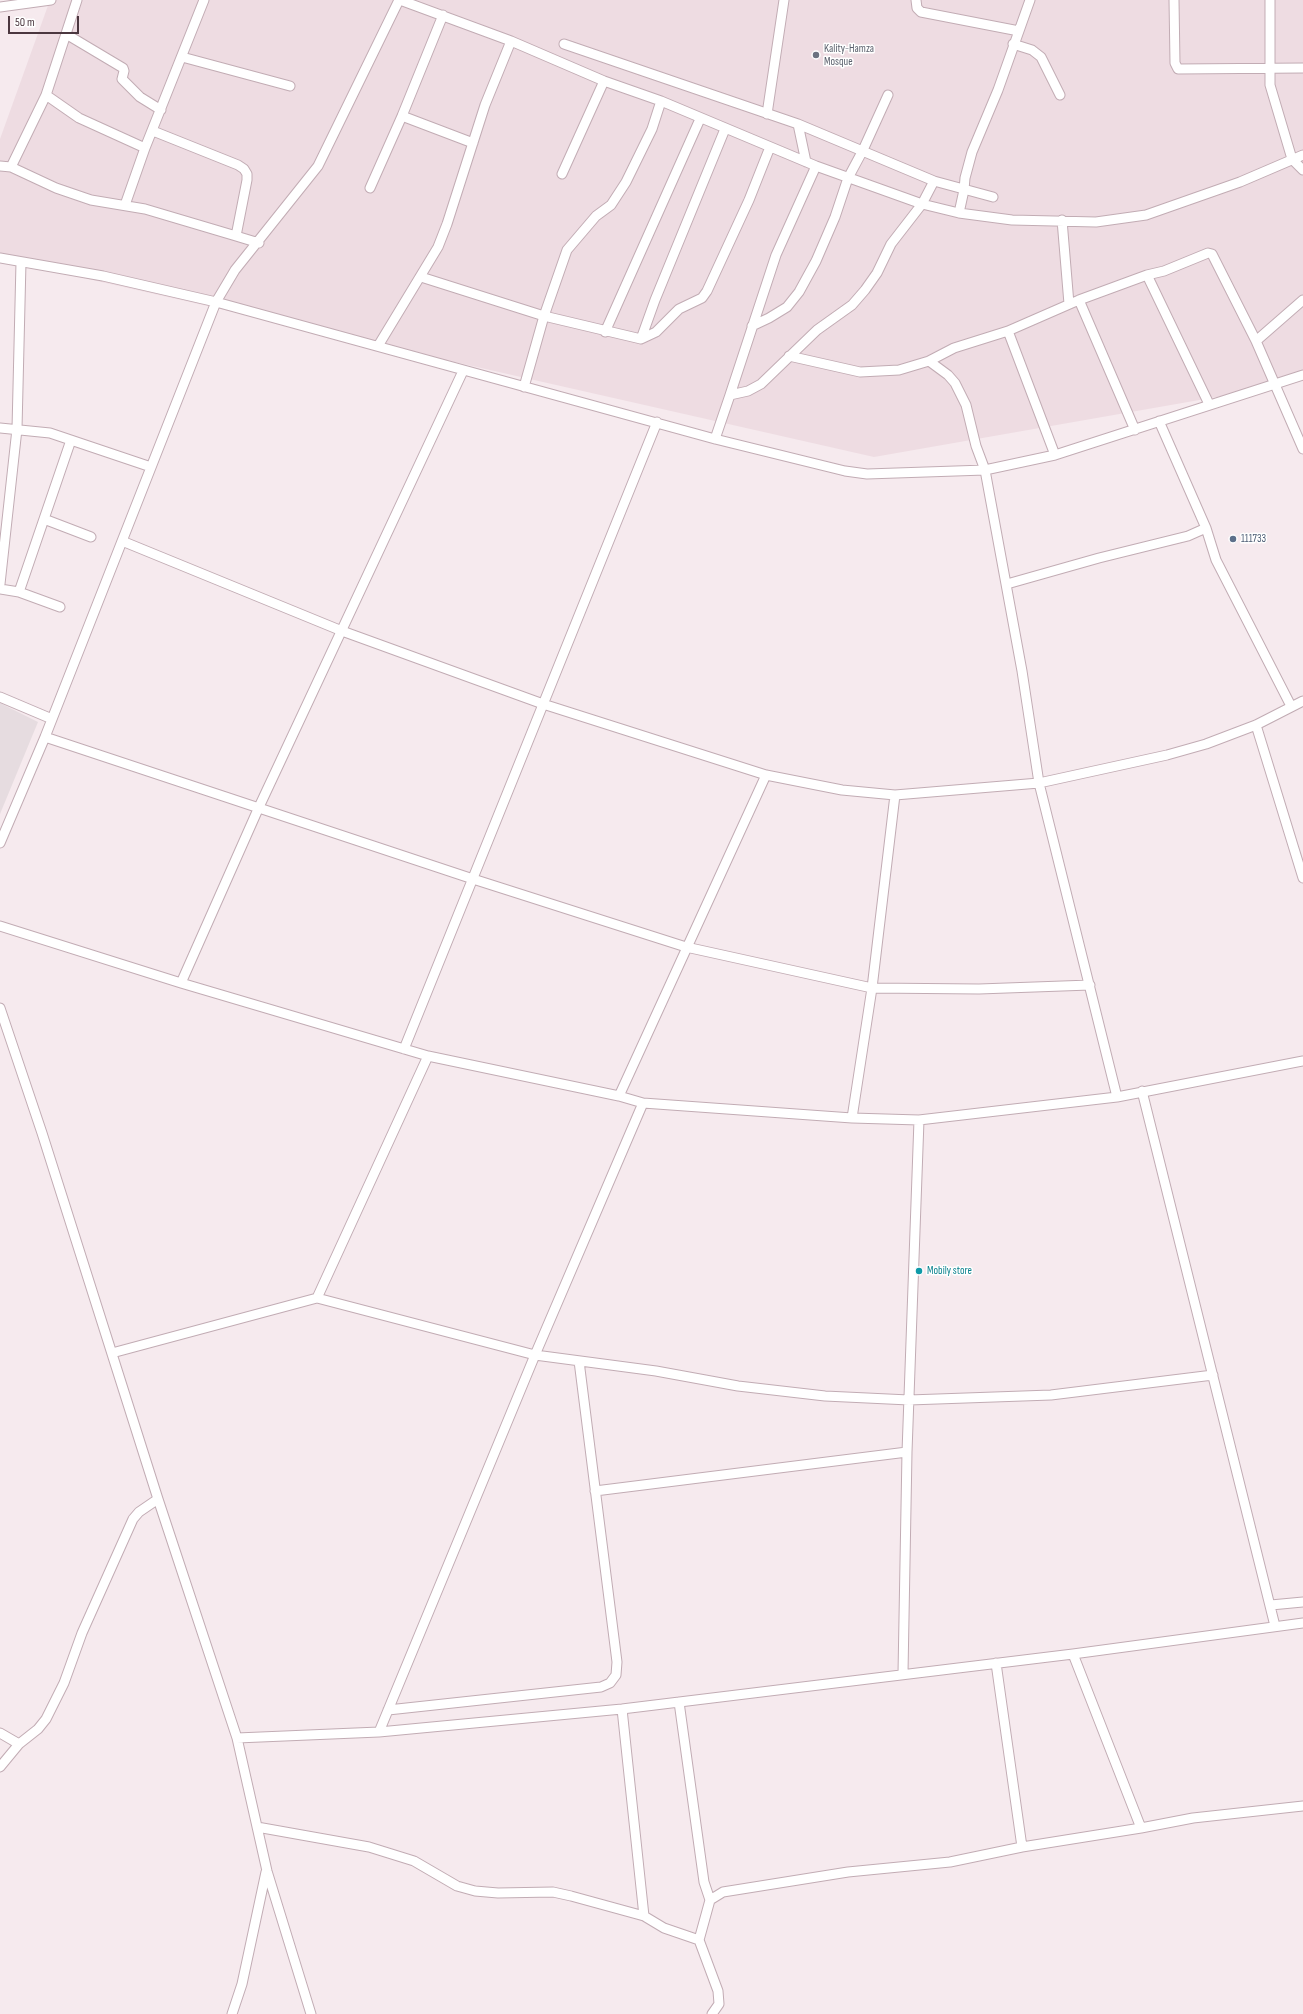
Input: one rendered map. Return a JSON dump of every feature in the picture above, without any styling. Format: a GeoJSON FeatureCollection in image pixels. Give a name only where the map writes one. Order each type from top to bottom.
{"type":"FeatureCollection","features":[{"type":"Feature","properties":{"kind":"street"},"geometry":{"type":"LineString","coordinates":[[0,7],[51,0]]}},
{"type":"Feature","properties":{"kind":"street"},"geometry":{"type":"LineString","coordinates":[[11,167],[46,95],[77,0]]}},
{"type":"Feature","properties":{"kind":"street"},"geometry":{"type":"LineString","coordinates":[[125,205],[145,148],[204,0]]}},
{"type":"Feature","properties":{"kind":"street"},"geometry":{"type":"LineString","coordinates":[[0,843],[45,737],[216,302],[235,270],[312,175],[324,156],[399,0],[511,41],[604,81],[661,101],[700,119],[816,166],[922,204],[959,212],[1012,220],[1096,222],[1146,215],[1240,182],[1303,155]]}},
{"type":"Feature","properties":{"kind":"street"},"geometry":{"type":"LineString","coordinates":[[767,114],[784,0]]}},
{"type":"Feature","properties":{"kind":"street"},"geometry":{"type":"LineString","coordinates":[[916,0],[917,8],[921,12],[1019,31]]}},
{"type":"Feature","properties":{"kind":"street"},"geometry":{"type":"LineString","coordinates":[[959,212],[965,178],[972,152],[998,90],[1013,44],[1030,0]]}},
{"type":"Feature","properties":{"kind":"street"},"geometry":{"type":"LineString","coordinates":[[1174,0],[1175,63],[1178,69],[1269,67],[1303,68]]}},
{"type":"Feature","properties":{"kind":"street"},"geometry":{"type":"LineString","coordinates":[[1270,0],[1270,84],[1292,159],[1303,170]]}},
{"type":"Feature","properties":{"kind":"street"},"geometry":{"type":"LineString","coordinates":[[370,188],[402,116],[443,15]]}},
{"type":"Feature","properties":{"kind":"street"},"geometry":{"type":"LineString","coordinates":[[66,34],[123,68],[124,71],[122,79],[140,97],[161,110]]}},
{"type":"Feature","properties":{"kind":"street"},"geometry":{"type":"LineString","coordinates":[[378,346],[438,247],[448,224],[485,105],[511,41]]}},
{"type":"Feature","properties":{"kind":"street"},"geometry":{"type":"LineString","coordinates":[[564,44],[798,124],[934,181],[993,197]]}},
{"type":"Feature","properties":{"kind":"street"},"geometry":{"type":"LineString","coordinates":[[1013,44],[1032,50],[1041,57],[1060,95]]}},
{"type":"Feature","properties":{"kind":"street"},"geometry":{"type":"LineString","coordinates":[[182,57],[290,86]]}},
{"type":"Feature","properties":{"kind":"street"},"geometry":{"type":"LineString","coordinates":[[562,174],[604,81]]}},
{"type":"Feature","properties":{"kind":"street"},"geometry":{"type":"LineString","coordinates":[[46,95],[79,118],[145,148]]}},
{"type":"Feature","properties":{"kind":"street"},"geometry":{"type":"LineString","coordinates":[[752,326],[769,318],[787,306],[800,292],[816,261],[848,178],[863,150],[888,95]]}},
{"type":"Feature","properties":{"kind":"street"},"geometry":{"type":"LineString","coordinates":[[524,387],[544,316],[567,250],[596,216],[611,205],[626,182],[652,129],[661,101]]}},
{"type":"Feature","properties":{"kind":"street"},"geometry":{"type":"LineString","coordinates":[[402,116],[473,143]]}},
{"type":"Feature","properties":{"kind":"street"},"geometry":{"type":"LineString","coordinates":[[605,332],[700,119]]}},
{"type":"Feature","properties":{"kind":"street"},"geometry":{"type":"LineString","coordinates":[[798,124],[806,162]]}},
{"type":"Feature","properties":{"kind":"street"},"geometry":{"type":"LineString","coordinates":[[641,339],[724,129]]}},
{"type":"Feature","properties":{"kind":"street"},"geometry":{"type":"LineString","coordinates":[[153,131],[238,165],[244,169],[247,174],[247,180],[236,236]]}},
{"type":"Feature","properties":{"kind":"street"},"geometry":{"type":"LineString","coordinates":[[421,277],[544,316],[605,332],[641,339],[656,332],[679,309],[702,298],[707,291],[749,200],[770,148]]}},
{"type":"Feature","properties":{"kind":"street"},"geometry":{"type":"LineString","coordinates":[[0,166],[11,167],[56,188],[91,200],[145,209],[258,243]]}},
{"type":"Feature","properties":{"kind":"street"},"geometry":{"type":"LineString","coordinates":[[716,439],[776,255],[816,166]]}},
{"type":"Feature","properties":{"kind":"street"},"geometry":{"type":"LineString","coordinates":[[730,396],[761,384],[817,330],[852,305],[877,273],[895,238],[922,204],[934,181]]}},
{"type":"Feature","properties":{"kind":"street"},"geometry":{"type":"LineString","coordinates":[[1062,220],[1069,304]]}},
{"type":"Feature","properties":{"kind":"street"},"geometry":{"type":"LineString","coordinates":[[789,356],[860,372],[899,370],[929,361],[954,348],[1008,330],[1079,300],[1147,275],[1164,272],[1208,253],[1212,254],[1256,341],[1272,383],[1303,449]]}},
{"type":"Feature","properties":{"kind":"street"},"geometry":{"type":"LineString","coordinates":[[0,258],[103,276],[216,302],[378,346],[463,371],[716,439],[845,471],[867,474],[985,470],[1055,455],[1135,430],[1272,383],[1303,375]]}},
{"type":"Feature","properties":{"kind":"street"},"geometry":{"type":"LineString","coordinates":[[0,584],[18,429],[21,262]]}},
{"type":"Feature","properties":{"kind":"street"},"geometry":{"type":"LineString","coordinates":[[1147,275],[1209,404]]}},
{"type":"Feature","properties":{"kind":"street"},"geometry":{"type":"LineString","coordinates":[[1079,300],[1135,430]]}},
{"type":"Feature","properties":{"kind":"street"},"geometry":{"type":"LineString","coordinates":[[1256,341],[1303,300]]}},
{"type":"Feature","properties":{"kind":"street"},"geometry":{"type":"LineString","coordinates":[[1008,330],[1055,455]]}},
{"type":"Feature","properties":{"kind":"street"},"geometry":{"type":"LineString","coordinates":[[929,361],[948,375],[955,383],[966,405],[976,446],[985,470],[1007,584],[1039,783],[1117,1097]]}},
{"type":"Feature","properties":{"kind":"street"},"geometry":{"type":"LineString","coordinates":[[181,983],[259,807],[463,371]]}},
{"type":"Feature","properties":{"kind":"street"},"geometry":{"type":"LineString","coordinates":[[1159,421],[1206,528],[1216,560],[1291,706]]}},
{"type":"Feature","properties":{"kind":"street"},"geometry":{"type":"LineString","coordinates":[[404,1049],[657,422]]}},
{"type":"Feature","properties":{"kind":"street"},"geometry":{"type":"LineString","coordinates":[[0,428],[37,430],[151,467]]}},
{"type":"Feature","properties":{"kind":"street"},"geometry":{"type":"LineString","coordinates":[[19,592],[71,440]]}},
{"type":"Feature","properties":{"kind":"street"},"geometry":{"type":"LineString","coordinates":[[44,519],[91,537]]}},
{"type":"Feature","properties":{"kind":"street"},"geometry":{"type":"LineString","coordinates":[[1007,584],[1099,558],[1188,536],[1206,528]]}},
{"type":"Feature","properties":{"kind":"street"},"geometry":{"type":"LineString","coordinates":[[122,541],[342,632],[543,704],[766,774],[842,790],[895,795],[1039,783],[1167,755],[1206,744],[1256,725],[1303,701]]}},
{"type":"Feature","properties":{"kind":"street"},"geometry":{"type":"LineString","coordinates":[[0,589],[19,592],[60,607]]}},
{"type":"Feature","properties":{"kind":"street"},"geometry":{"type":"LineString","coordinates":[[0,697],[52,719]]}},
{"type":"Feature","properties":{"kind":"street"},"geometry":{"type":"LineString","coordinates":[[1256,725],[1303,878]]}},
{"type":"Feature","properties":{"kind":"street"},"geometry":{"type":"LineString","coordinates":[[45,737],[473,879],[686,947],[872,988],[979,989],[1090,985]]}},
{"type":"Feature","properties":{"kind":"street"},"geometry":{"type":"LineString","coordinates":[[619,1096],[766,774]]}},
{"type":"Feature","properties":{"kind":"street"},"geometry":{"type":"LineString","coordinates":[[852,1118],[872,988],[895,795]]}},
{"type":"Feature","properties":{"kind":"street"},"geometry":{"type":"LineString","coordinates":[[0,926],[181,983],[428,1056],[619,1096],[643,1103],[852,1118],[919,1120],[1117,1097],[1303,1061]]}},
{"type":"Feature","properties":{"kind":"street"},"geometry":{"type":"LineString","coordinates":[[0,1008],[42,1133],[158,1499],[237,1738],[266,1870],[311,2014]]}},
{"type":"Feature","properties":{"kind":"street"},"geometry":{"type":"LineString","coordinates":[[317,1298],[428,1056]]}},
{"type":"Feature","properties":{"kind":"street"},"geometry":{"type":"LineString","coordinates":[[1142,1091],[1271,1605],[1274,1626]]}},
{"type":"Feature","properties":{"kind":"street"},"geometry":{"type":"LineString","coordinates":[[379,1732],[535,1355],[643,1103]]}},
{"type":"Feature","properties":{"kind":"street"},"geometry":{"type":"LineString","coordinates":[[903,1673],[907,1452],[919,1120]]}},
{"type":"Feature","properties":{"kind":"street"},"geometry":{"type":"LineString","coordinates":[[112,1353],[317,1298],[535,1355],[656,1371],[738,1386],[825,1396],[909,1400],[1051,1395],[1213,1375]]}},
{"type":"Feature","properties":{"kind":"street"},"geometry":{"type":"LineString","coordinates":[[388,1710],[600,1687],[610,1683],[616,1675],[617,1662],[579,1361]]}},
{"type":"Feature","properties":{"kind":"street"},"geometry":{"type":"LineString","coordinates":[[595,1491],[907,1452]]}},
{"type":"Feature","properties":{"kind":"street"},"geometry":{"type":"LineString","coordinates":[[0,1767],[19,1744],[38,1729],[53,1707],[64,1683],[82,1633],[133,1519],[139,1512],[158,1499]]}},
{"type":"Feature","properties":{"kind":"street"},"geometry":{"type":"LineString","coordinates":[[1271,1605],[1303,1602]]}},
{"type":"Feature","properties":{"kind":"street"},"geometry":{"type":"LineString","coordinates":[[237,1738],[379,1732],[622,1709],[903,1673],[1073,1654],[1303,1623]]}},
{"type":"Feature","properties":{"kind":"street"},"geometry":{"type":"LineString","coordinates":[[1073,1654],[1141,1828]]}},
{"type":"Feature","properties":{"kind":"street"},"geometry":{"type":"LineString","coordinates":[[996,1663],[1022,1847]]}},
{"type":"Feature","properties":{"kind":"street"},"geometry":{"type":"LineString","coordinates":[[679,1702],[704,1882],[710,1900],[699,1940],[718,1991],[719,2004],[712,2014]]}},
{"type":"Feature","properties":{"kind":"street"},"geometry":{"type":"LineString","coordinates":[[622,1709],[644,1916]]}},
{"type":"Feature","properties":{"kind":"street"},"geometry":{"type":"LineString","coordinates":[[0,1733],[19,1744]]}},
{"type":"Feature","properties":{"kind":"street"},"geometry":{"type":"LineString","coordinates":[[710,1900],[724,1892],[848,1872],[950,1862],[1022,1847],[1193,1818],[1303,1806]]}},
{"type":"Feature","properties":{"kind":"street"},"geometry":{"type":"LineString","coordinates":[[257,1827],[369,1847],[414,1860],[457,1886],[475,1891],[498,1893],[553,1892],[644,1916],[664,1928],[699,1940]]}},
{"type":"Feature","properties":{"kind":"street"},"geometry":{"type":"LineString","coordinates":[[232,2014],[242,1984],[266,1870]]}},
{"type":"Feature","properties":{"kind":"shaded area"},"geometry":{"type":"Polygon","coordinates":[[[50,0],[1303,0],[1303,371],[1285,385],[874,457],[0,259],[0,139],[50,0]]]}},
{"type":"Feature","properties":{"kind":"shaded area"},"geometry":{"type":"Polygon","coordinates":[[[0,703],[38,722],[0,814],[0,703]]]}},
{"type":"Feature","properties":{"kind":"place","name":"Kality-Hamza Mosque"},"geometry":{"type":"Point","coordinates":[816,55]}},
{"type":"Feature","properties":{"kind":"place","name":"111733"},"geometry":{"type":"Point","coordinates":[1233,539]}},
{"type":"Feature","properties":{"kind":"place","name":"Mobily store"},"geometry":{"type":"Point","coordinates":[919,1271]}}]}
